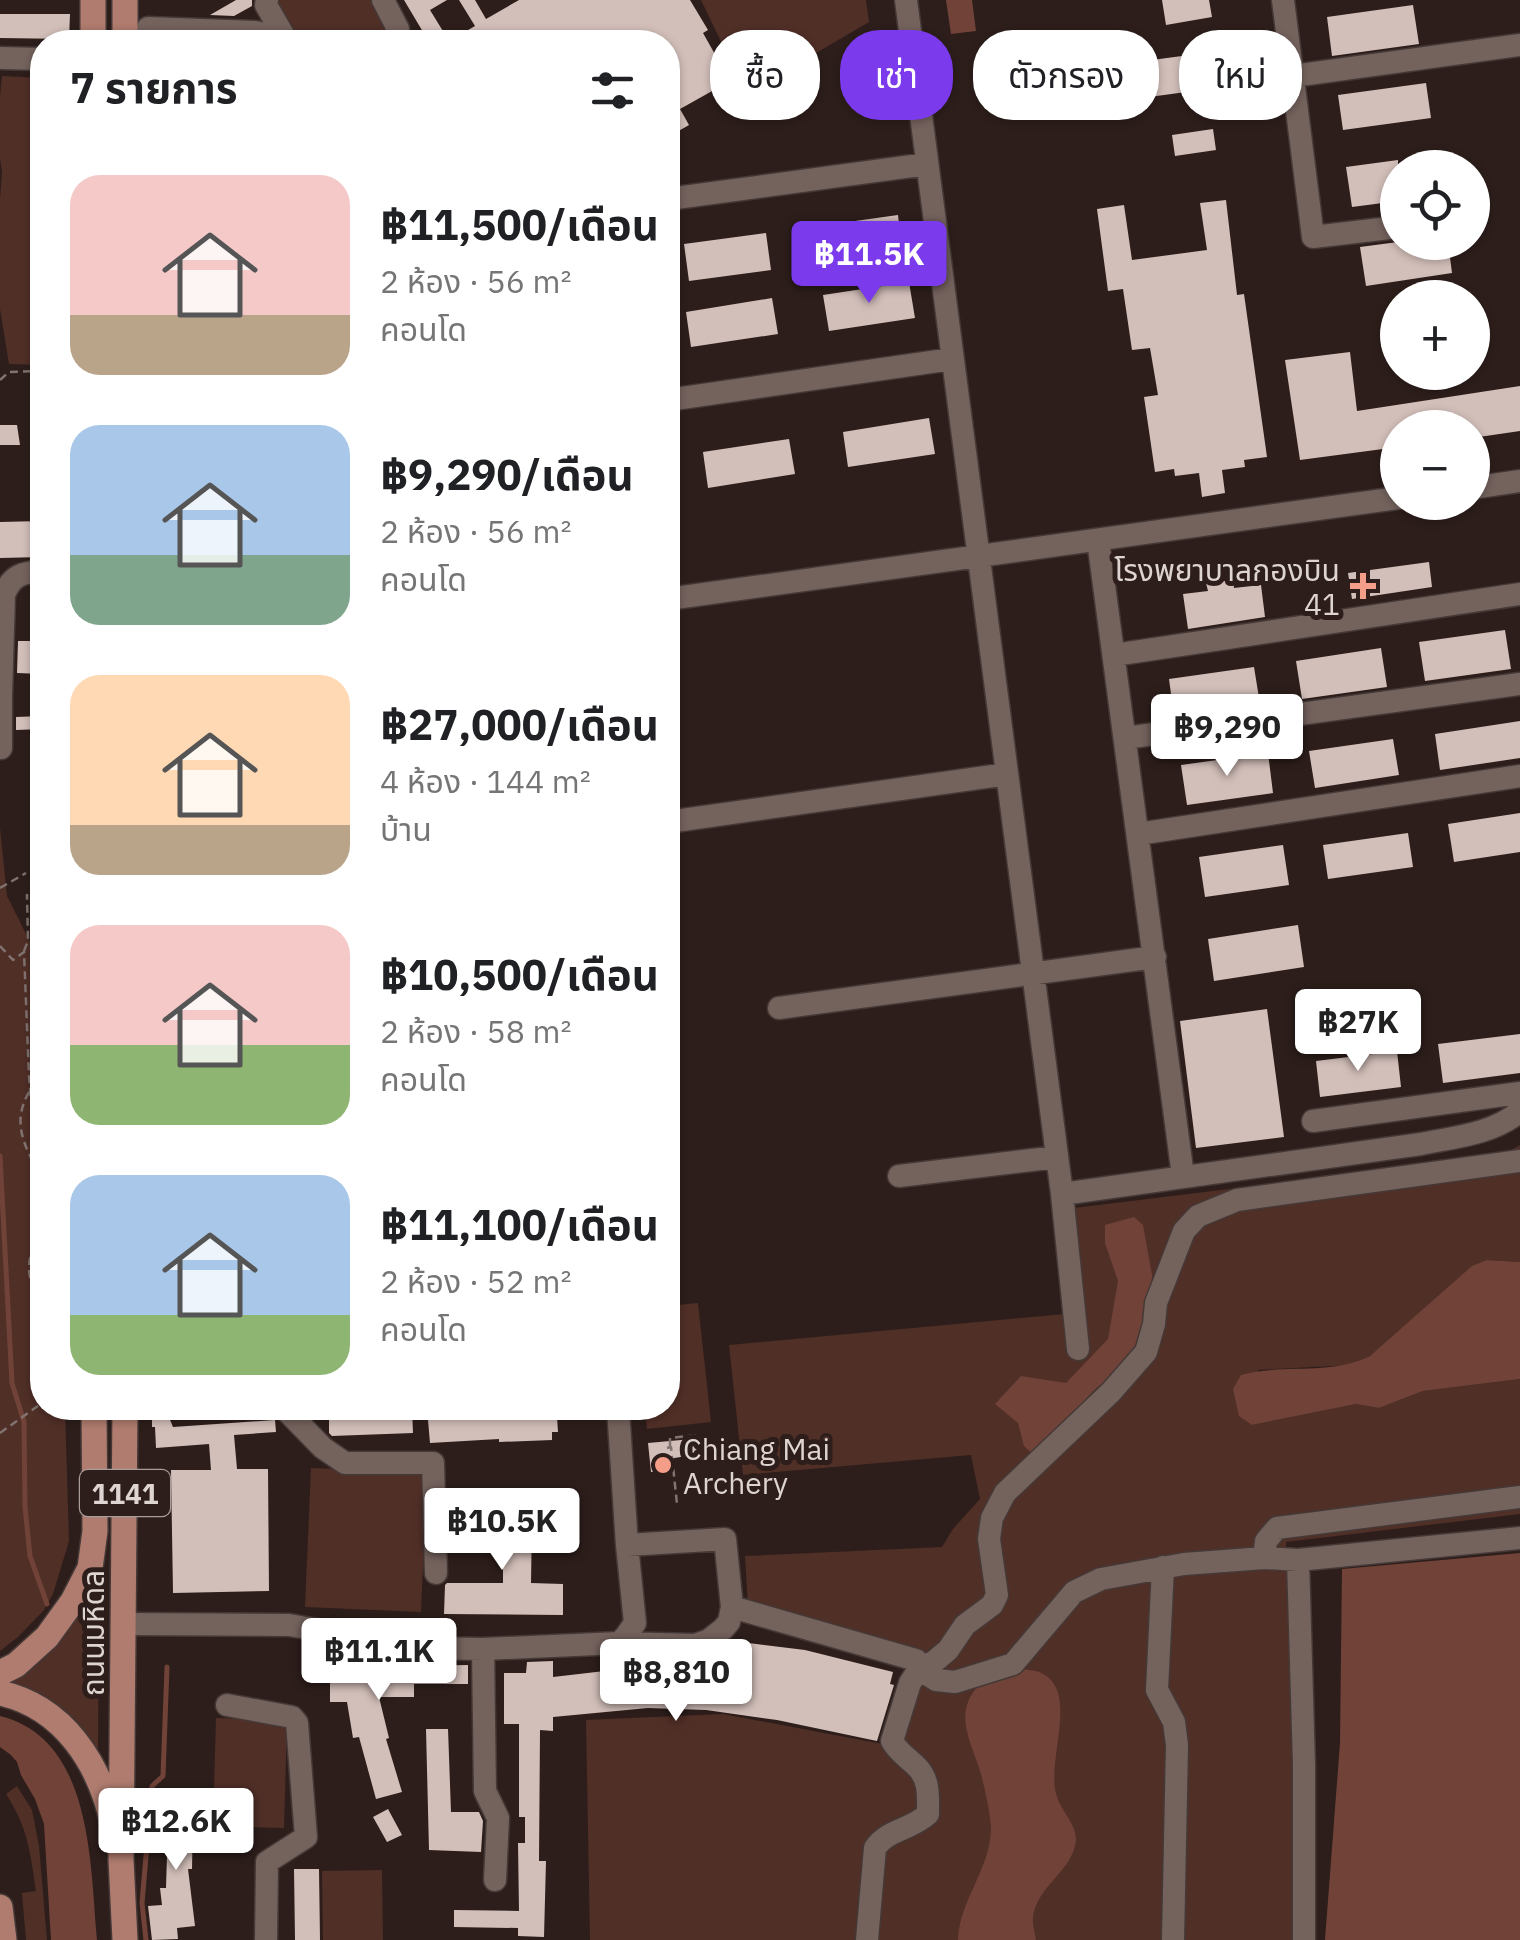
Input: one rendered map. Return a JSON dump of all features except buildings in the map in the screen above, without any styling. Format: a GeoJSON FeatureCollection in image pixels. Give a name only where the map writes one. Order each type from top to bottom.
{"type":"FeatureCollection","features":[{"type":"Feature","properties":{"kind":"main road"},"geometry":{"type":"LineString","coordinates":[[93,0],[93,30]]}},
{"type":"Feature","properties":{"kind":"main road"},"geometry":{"type":"LineString","coordinates":[[125,2],[125,30]]}},
{"type":"Feature","properties":{"kind":"main road","name":"ถนนมหิดล"},"geometry":{"type":"LineString","coordinates":[[0,1673],[46,1637],[90,1568],[96,1531],[94,1420]]}},
{"type":"Feature","properties":{"kind":"main road","name":"ถนนมหิดล"},"geometry":{"type":"LineString","coordinates":[[121,1860],[125,1420]]}},
{"type":"Feature","properties":{"kind":"main road"},"geometry":{"type":"LineString","coordinates":[[0,1693],[24,1700],[60,1722],[90,1760],[107,1796],[121,1860],[124,1940]]}},
{"type":"Feature","properties":{"kind":"main road"},"geometry":{"type":"LineString","coordinates":[[0,1906],[4,1940]]}},
{"type":"Feature","properties":{"kind":"street"},"geometry":{"type":"LineString","coordinates":[[267,0],[266,6],[281,30]]}},
{"type":"Feature","properties":{"kind":"street"},"geometry":{"type":"LineString","coordinates":[[383,0],[398,30]]}},
{"type":"Feature","properties":{"kind":"street"},"geometry":{"type":"LineString","coordinates":[[906,0],[1062,1194],[1078,1350]]}},
{"type":"Feature","properties":{"kind":"street"},"geometry":{"type":"LineString","coordinates":[[1283,0],[1287,30]]}},
{"type":"Feature","properties":{"kind":"street"},"geometry":{"type":"LineString","coordinates":[[125,2],[148,30]]}},
{"type":"Feature","properties":{"kind":"street"},"geometry":{"type":"LineString","coordinates":[[1302,75],[1520,46]]}},
{"type":"Feature","properties":{"kind":"street"},"geometry":{"type":"LineString","coordinates":[[0,58],[30,59]]}},
{"type":"Feature","properties":{"kind":"street"},"geometry":{"type":"LineString","coordinates":[[1298,120],[1313,237],[1380,228]]}},
{"type":"Feature","properties":{"kind":"street"},"geometry":{"type":"LineString","coordinates":[[680,197],[927,164]]}},
{"type":"Feature","properties":{"kind":"street"},"geometry":{"type":"LineString","coordinates":[[680,398],[952,359]]}},
{"type":"Feature","properties":{"kind":"street"},"geometry":{"type":"LineString","coordinates":[[1490,486],[1520,482]]}},
{"type":"Feature","properties":{"kind":"street"},"geometry":{"type":"LineString","coordinates":[[680,598],[1380,501]]}},
{"type":"Feature","properties":{"kind":"street"},"geometry":{"type":"LineString","coordinates":[[1098,540],[1184,1176]]}},
{"type":"Feature","properties":{"kind":"street"},"geometry":{"type":"LineString","coordinates":[[2,748],[4,594],[19,574],[30,573]]}},
{"type":"Feature","properties":{"kind":"street"},"geometry":{"type":"LineString","coordinates":[[1114,655],[1520,594]]}},
{"type":"Feature","properties":{"kind":"street"},"geometry":{"type":"LineString","coordinates":[[1125,738],[1520,684]]}},
{"type":"Feature","properties":{"kind":"street"},"geometry":{"type":"LineString","coordinates":[[680,820],[1007,774]]}},
{"type":"Feature","properties":{"kind":"street"},"geometry":{"type":"LineString","coordinates":[[1138,834],[1520,776]]}},
{"type":"Feature","properties":{"kind":"street"},"geometry":{"type":"LineString","coordinates":[[778,1008],[1155,957]]}},
{"type":"Feature","properties":{"kind":"street"},"geometry":{"type":"LineString","coordinates":[[1313,1121],[1520,1093]]}},
{"type":"Feature","properties":{"kind":"street"},"geometry":{"type":"LineString","coordinates":[[1062,1194],[1421,1144],[1505,1124],[1520,1112]]}},
{"type":"Feature","properties":{"kind":"street"},"geometry":{"type":"LineString","coordinates":[[899,1176],[1057,1157]]}},
{"type":"Feature","properties":{"kind":"street"},"geometry":{"type":"LineString","coordinates":[[867,1940],[876,1848],[884,1836],[918,1823],[928,1814],[926,1779],[892,1741],[910,1683],[919,1669],[948,1650],[964,1624],[992,1605],[997,1595],[989,1539],[992,1518],[1005,1493],[1111,1392],[1146,1352],[1156,1302],[1184,1232],[1198,1216],[1237,1200],[1520,1161]]}},
{"type":"Feature","properties":{"kind":"street"},"geometry":{"type":"LineString","coordinates":[[296,1420],[345,1463],[432,1463],[436,1573]]}},
{"type":"Feature","properties":{"kind":"street"},"geometry":{"type":"LineString","coordinates":[[619,1420],[635,1623],[619,1642]]}},
{"type":"Feature","properties":{"kind":"street"},"geometry":{"type":"LineString","coordinates":[[1264,1558],[1266,1541],[1278,1528],[1520,1496]]}},
{"type":"Feature","properties":{"kind":"street"},"geometry":{"type":"LineString","coordinates":[[732,1607],[916,1660],[919,1669],[936,1680],[956,1682],[1013,1664],[1074,1592],[1101,1579],[1184,1564],[1264,1558],[1298,1560],[1520,1538]]}},
{"type":"Feature","properties":{"kind":"street"},"geometry":{"type":"LineString","coordinates":[[124,1624],[289,1625],[422,1648],[484,1649],[619,1642],[699,1645],[729,1622],[732,1607],[725,1540],[627,1545]]}},
{"type":"Feature","properties":{"kind":"street"},"geometry":{"type":"LineString","coordinates":[[1298,1560],[1304,1940]]}},
{"type":"Feature","properties":{"kind":"street"},"geometry":{"type":"LineString","coordinates":[[1163,1568],[1157,1690],[1174,1722],[1177,1745],[1172,1940]]}},
{"type":"Feature","properties":{"kind":"street"},"geometry":{"type":"LineString","coordinates":[[484,1649],[484,1791],[498,1818],[495,1880]]}},
{"type":"Feature","properties":{"kind":"street"},"geometry":{"type":"LineString","coordinates":[[227,1705],[292,1717],[297,1723],[306,1837],[267,1862],[266,1940]]}},
{"type":"Feature","properties":{"kind":"path"},"geometry":{"type":"LineString","coordinates":[[0,380],[8,372],[30,371]]}},
{"type":"Feature","properties":{"kind":"path"},"geometry":{"type":"LineString","coordinates":[[0,888],[26,873]]}},
{"type":"Feature","properties":{"kind":"path"},"geometry":{"type":"LineString","coordinates":[[27,894],[24,985],[30,1090],[21,1106],[20,1126],[30,1156]]}},
{"type":"Feature","properties":{"kind":"path"},"geometry":{"type":"LineString","coordinates":[[0,946],[13,960],[24,952]]}},
{"type":"Feature","properties":{"kind":"path"},"geometry":{"type":"LineString","coordinates":[[0,1433],[30,1412]]}},
{"type":"Feature","properties":{"kind":"path"},"geometry":{"type":"LineString","coordinates":[[678,1504],[670,1438],[698,1435],[698,1439]]}},
{"type":"Feature","properties":{"kind":"shaded area"},"geometry":{"type":"Polygon","coordinates":[[[377,0],[388,30],[289,30],[276,3],[377,0]]]}},
{"type":"Feature","properties":{"kind":"shaded area"},"geometry":{"type":"Polygon","coordinates":[[[701,0],[866,0],[869,22],[855,30],[840,30],[840,39],[820,51],[820,30],[715,30],[701,0]]]}},
{"type":"Feature","properties":{"kind":"shaded area"},"geometry":{"type":"Polygon","coordinates":[[[946,0],[972,0],[976,30],[953,34],[946,0]]]}},
{"type":"Feature","properties":{"kind":"shaded area"},"geometry":{"type":"Polygon","coordinates":[[[2,76],[30,77],[30,365],[9,364],[0,309],[2,76]]]}},
{"type":"Feature","properties":{"kind":"shaded area"},"geometry":{"type":"Polygon","coordinates":[[[0,828],[7,896],[30,942],[30,1420],[65,1420],[69,1541],[53,1594],[44,1610],[0,1651],[0,828]]]}},
{"type":"Feature","properties":{"kind":"shaded area"},"geometry":{"type":"Polygon","coordinates":[[[1520,1145],[1520,1262],[1487,1260],[1370,1356],[1353,1365],[1258,1370],[1252,1425],[1356,1404],[1379,1408],[1423,1391],[1520,1379],[1520,1514],[1286,1542],[1304,1783],[1300,1940],[590,1940],[586,1720],[723,1714],[893,1746],[913,1678],[893,1643],[748,1606],[745,1556],[942,1547],[980,1499],[971,1455],[743,1475],[729,1345],[1086,1312],[1074,1208],[1473,1159],[1508,1152],[1520,1145]]]}},
{"type":"Feature","properties":{"kind":"shaded area"},"geometry":{"type":"Polygon","coordinates":[[[1134,1217],[1143,1225],[1152,1275],[1152,1318],[1126,1363],[1093,1391],[1036,1457],[1024,1446],[1018,1423],[995,1404],[1021,1376],[1066,1383],[1108,1339],[1118,1281],[1105,1243],[1105,1225],[1134,1217]]]}},
{"type":"Feature","properties":{"kind":"shaded area"},"geometry":{"type":"Polygon","coordinates":[[[1487,1260],[1520,1262],[1520,1379],[1423,1391],[1379,1408],[1356,1404],[1252,1425],[1239,1416],[1233,1389],[1241,1375],[1339,1366],[1370,1356],[1472,1266],[1487,1260]]]}},
{"type":"Feature","properties":{"kind":"shaded area"},"geometry":{"type":"Polygon","coordinates":[[[698,1303],[711,1422],[647,1429],[646,1420],[680,1420],[680,1305],[698,1303]]]}},
{"type":"Feature","properties":{"kind":"shaded area"},"geometry":{"type":"Polygon","coordinates":[[[311,1468],[427,1472],[421,1612],[305,1607],[311,1468]]]}},
{"type":"Feature","properties":{"kind":"shaded area"},"geometry":{"type":"Polygon","coordinates":[[[1520,1553],[1520,1940],[1325,1940],[1340,1743],[1342,1569],[1520,1553]]]}},
{"type":"Feature","properties":{"kind":"shaded area"},"geometry":{"type":"Polygon","coordinates":[[[99,1572],[98,1753],[59,1707],[4,1681],[99,1572]]]}},
{"type":"Feature","properties":{"kind":"shaded area"},"geometry":{"type":"Polygon","coordinates":[[[1006,1670],[1036,1671],[1050,1679],[1058,1692],[1060,1726],[1054,1782],[1057,1797],[1073,1826],[1075,1846],[1036,1906],[1036,1940],[958,1940],[964,1912],[986,1857],[991,1828],[965,1713],[978,1687],[1006,1670]]]}},
{"type":"Feature","properties":{"kind":"shaded area"},"geometry":{"type":"Polygon","coordinates":[[[0,1716],[31,1729],[53,1750],[70,1777],[88,1842],[97,1940],[51,1940],[44,1824],[17,1762],[0,1747],[0,1716]]]}},
{"type":"Feature","properties":{"kind":"shaded area"},"geometry":{"type":"Polygon","coordinates":[[[216,1718],[287,1720],[284,1828],[213,1826],[216,1718]]]}},
{"type":"Feature","properties":{"kind":"shaded area"},"geometry":{"type":"Polygon","coordinates":[[[17,1786],[32,1810],[47,1940],[26,1940],[22,1893],[36,1891],[24,1829],[6,1794],[17,1786]]]}},
{"type":"Feature","properties":{"kind":"shaded area"},"geometry":{"type":"Polygon","coordinates":[[[382,1870],[383,1940],[323,1940],[322,1871],[382,1870]]]}},
{"type":"Feature","properties":{"kind":"waterway"},"geometry":{"type":"LineString","coordinates":[[0,1156],[12,1383],[24,1422],[30,1556],[47,1604]]}},
{"type":"Feature","properties":{"kind":"waterway"},"geometry":{"type":"LineString","coordinates":[[146,1940],[142,1903],[152,1786],[163,1776],[167,1667]]}},
{"type":"Feature","properties":{"kind":"place","name":"โรงพยาบาลกองบิน 41"},"geometry":{"type":"Point","coordinates":[1363,586]}},
{"type":"Feature","properties":{"kind":"place","name":"Chiang Mai Archery"},"geometry":{"type":"Point","coordinates":[663,1465]}}]}
